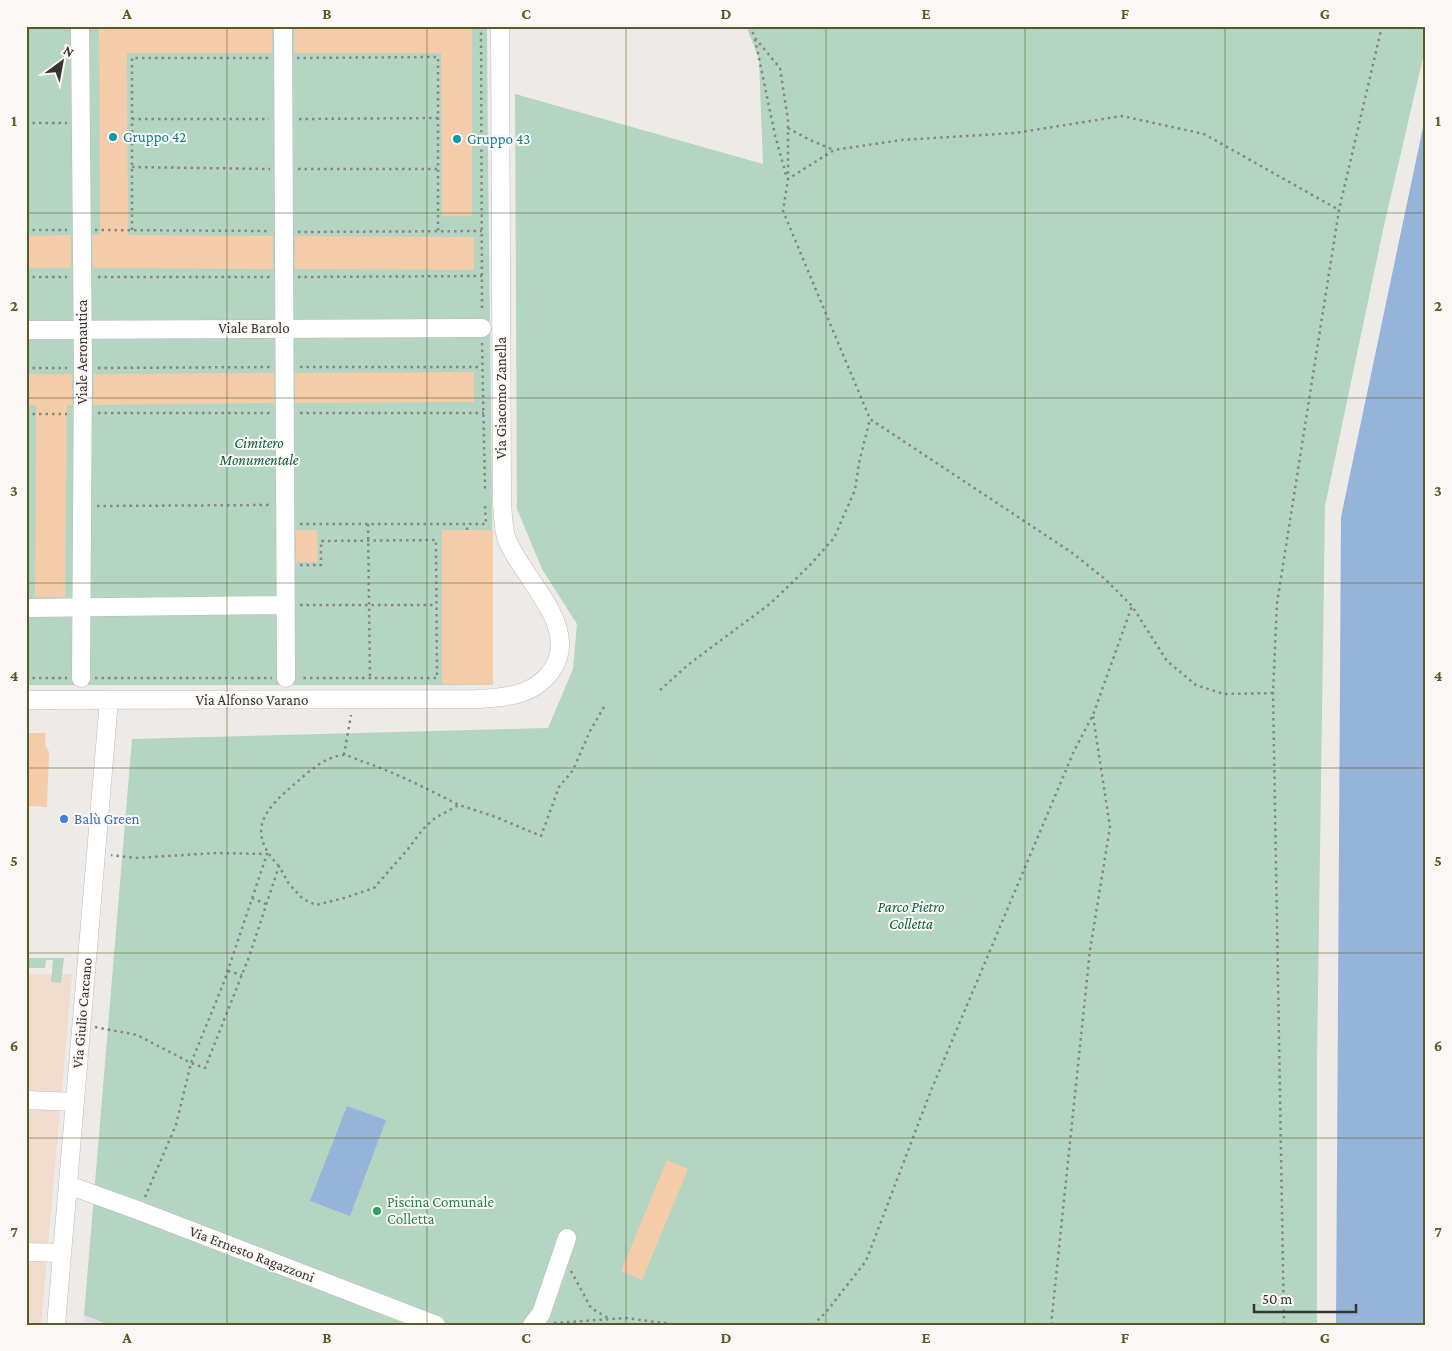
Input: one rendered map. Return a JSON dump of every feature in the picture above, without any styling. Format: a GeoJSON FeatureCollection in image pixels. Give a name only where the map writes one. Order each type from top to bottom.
{"type":"FeatureCollection","features":[{"type":"Feature","properties":{"kind":"street","name":"Viale Aeronautica"},"geometry":{"type":"LineString","coordinates":[[80,26],[83,368],[83,608],[81,678]]}},
{"type":"Feature","properties":{"kind":"street"},"geometry":{"type":"LineString","coordinates":[[283,26],[284,524],[295,603],[286,678]]}},
{"type":"Feature","properties":{"kind":"street","name":"Via Giacomo Zanella"},"geometry":{"type":"LineString","coordinates":[[478,699],[510,697],[537,687],[548,677],[556,664],[560,651],[557,624],[549,608],[512,551],[504,527],[502,494],[500,26]]}},
{"type":"Feature","properties":{"kind":"street","name":"Viale Barolo"},"geometry":{"type":"LineString","coordinates":[[26,330],[482,328]]}},
{"type":"Feature","properties":{"kind":"street"},"geometry":{"type":"LineString","coordinates":[[26,608],[295,603]]}},
{"type":"Feature","properties":{"kind":"street","name":"Via Alfonso Varano"},"geometry":{"type":"LineString","coordinates":[[26,700],[478,699]]}},
{"type":"Feature","properties":{"kind":"street","name":"Via Giulio Carcano"},"geometry":{"type":"LineString","coordinates":[[56,1325],[109,700]]}},
{"type":"Feature","properties":{"kind":"street"},"geometry":{"type":"LineString","coordinates":[[26,1100],[75,1102]]}},
{"type":"Feature","properties":{"kind":"street","name":"Via Ernesto Ragazzoni"},"geometry":{"type":"LineString","coordinates":[[68,1185],[436,1325]]}},
{"type":"Feature","properties":{"kind":"street"},"geometry":{"type":"LineString","coordinates":[[532,1324],[541,1314],[564,1245]]}},
{"type":"Feature","properties":{"kind":"street"},"geometry":{"type":"LineString","coordinates":[[26,1252],[62,1253]]}},
{"type":"Feature","properties":{"kind":"path"},"geometry":{"type":"LineString","coordinates":[[284,524],[486,524],[482,328],[481,26]]}},
{"type":"Feature","properties":{"kind":"path"},"geometry":{"type":"LineString","coordinates":[[750,26],[755,38],[775,135],[788,178]]}},
{"type":"Feature","properties":{"kind":"path"},"geometry":{"type":"LineString","coordinates":[[1284,1325],[1273,693],[1277,603],[1338,210],[1382,26]]}},
{"type":"Feature","properties":{"kind":"path"},"geometry":{"type":"LineString","coordinates":[[755,38],[780,68],[788,128],[788,178],[783,211],[870,419],[1071,552],[1106,579],[1132,606],[1167,661],[1196,685],[1224,694],[1273,693]]}},
{"type":"Feature","properties":{"kind":"path"},"geometry":{"type":"LineString","coordinates":[[788,178],[834,150],[901,140],[1015,133],[1122,116],[1204,134],[1338,210]]}},
{"type":"Feature","properties":{"kind":"path"},"geometry":{"type":"LineString","coordinates":[[26,123],[81,123]]}},
{"type":"Feature","properties":{"kind":"path"},"geometry":{"type":"LineString","coordinates":[[788,128],[834,150]]}},
{"type":"Feature","properties":{"kind":"path"},"geometry":{"type":"LineString","coordinates":[[26,230],[482,232]]}},
{"type":"Feature","properties":{"kind":"path"},"geometry":{"type":"LineString","coordinates":[[26,277],[482,276]]}},
{"type":"Feature","properties":{"kind":"path"},"geometry":{"type":"LineString","coordinates":[[26,368],[483,367]]}},
{"type":"Feature","properties":{"kind":"path"},"geometry":{"type":"LineString","coordinates":[[26,414],[484,413]]}},
{"type":"Feature","properties":{"kind":"path"},"geometry":{"type":"LineString","coordinates":[[660,690],[689,664],[771,603],[810,566],[834,538],[855,490],[859,463],[870,419]]}},
{"type":"Feature","properties":{"kind":"path"},"geometry":{"type":"LineString","coordinates":[[83,506],[284,504]]}},
{"type":"Feature","properties":{"kind":"path"},"geometry":{"type":"LineString","coordinates":[[368,524],[370,678]]}},
{"type":"Feature","properties":{"kind":"path"},"geometry":{"type":"LineString","coordinates":[[467,524],[467,530]]}},
{"type":"Feature","properties":{"kind":"path"},"geometry":{"type":"LineString","coordinates":[[26,678],[437,678],[436,540],[321,540],[321,565],[300,565],[300,573]]}},
{"type":"Feature","properties":{"kind":"path"},"geometry":{"type":"LineString","coordinates":[[295,603],[436,605]]}},
{"type":"Feature","properties":{"kind":"path"},"geometry":{"type":"LineString","coordinates":[[813,1325],[827,1311],[866,1260],[934,1084],[1070,760],[1093,715],[1132,606]]}},
{"type":"Feature","properties":{"kind":"path"},"geometry":{"type":"LineString","coordinates":[[344,755],[354,700]]}},
{"type":"Feature","properties":{"kind":"path"},"geometry":{"type":"LineString","coordinates":[[459,806],[435,818],[423,829],[374,888],[316,905],[303,899],[289,884],[279,866],[267,854],[261,832],[265,814],[275,800],[317,764],[344,755],[386,769],[459,806],[496,817],[541,836],[559,788],[573,770],[590,731],[604,708]]}},
{"type":"Feature","properties":{"kind":"path"},"geometry":{"type":"LineString","coordinates":[[1051,1325],[1090,950],[1110,827],[1093,715]]}},
{"type":"Feature","properties":{"kind":"path"},"geometry":{"type":"LineString","coordinates":[[96,854],[134,858],[216,853],[267,854]]}},
{"type":"Feature","properties":{"kind":"path"},"geometry":{"type":"LineString","coordinates":[[140,1211],[153,1175],[176,1125],[191,1063],[228,970],[267,854]]}},
{"type":"Feature","properties":{"kind":"path"},"geometry":{"type":"LineString","coordinates":[[81,1026],[93,1026],[137,1035],[191,1063],[205,1068],[242,975],[279,866]]}},
{"type":"Feature","properties":{"kind":"path"},"geometry":{"type":"LineString","coordinates":[[252,898],[266,904]]}},
{"type":"Feature","properties":{"kind":"path"},"geometry":{"type":"LineString","coordinates":[[228,970],[242,975]]}},
{"type":"Feature","properties":{"kind":"path"},"geometry":{"type":"LineString","coordinates":[[564,1245],[591,1308],[610,1319]]}},
{"type":"Feature","properties":{"kind":"path"},"geometry":{"type":"LineString","coordinates":[[532,1324],[626,1318],[679,1325]]}},
{"type":"Feature","properties":{"kind":"shaded area"},"geometry":{"type":"Polygon","coordinates":[[[72,974],[41,1325],[26,1325],[26,975],[72,974]]]}},
{"type":"Feature","properties":{"kind":"shaded area"},"geometry":{"type":"Polygon","coordinates":[[[84,1315],[109,1325],[83,1325],[84,1315]]]}},
{"type":"Feature","properties":{"kind":"green space","name":"Cimitero Monumentale"},"geometry":{"type":"Polygon","coordinates":[[[26,26],[487,26],[493,685],[26,685],[26,26]]]}},
{"type":"Feature","properties":{"kind":"green space","name":"Parco Pietro Colletta"},"geometry":{"type":"Polygon","coordinates":[[[746,26],[1426,26],[1426,45],[1383,230],[1325,506],[1317,1060],[1317,1325],[109,1325],[84,1315],[132,739],[548,728],[573,669],[577,624],[542,569],[517,509],[515,94],[763,164],[759,59],[746,26]]]}},
{"type":"Feature","properties":{"kind":"green space"},"geometry":{"type":"Polygon","coordinates":[[[26,958],[64,958],[61,983],[51,982],[53,960],[46,960],[45,968],[26,968],[26,958]]]}},
{"type":"Feature","properties":{"kind":"water"},"geometry":{"type":"Polygon","coordinates":[[[1426,113],[1426,1325],[1336,1325],[1341,517],[1426,113]]]}},
{"type":"Feature","properties":{"kind":"water"},"geometry":{"type":"Polygon","coordinates":[[[347,1106],[386,1120],[350,1216],[310,1201],[347,1106]]]}},
{"type":"Feature","properties":{"kind":"building"},"geometry":{"type":"Polygon","coordinates":[[[99,26],[272,26],[272,53],[127,53],[128,235],[273,236],[273,269],[93,268],[92,235],[100,235],[99,26]]]}},
{"type":"Feature","properties":{"kind":"building","name":"Gruppo 43"},"geometry":{"type":"Polygon","coordinates":[[[294,26],[472,26],[472,216],[442,216],[441,53],[294,53],[294,26]]]}},
{"type":"Feature","properties":{"kind":"building"},"geometry":{"type":"Polygon","coordinates":[[[71,235],[71,268],[26,268],[26,236],[71,235]]]}},
{"type":"Feature","properties":{"kind":"building"},"geometry":{"type":"Polygon","coordinates":[[[295,236],[474,237],[474,270],[295,269],[295,236]]]}},
{"type":"Feature","properties":{"kind":"building"},"geometry":{"type":"Polygon","coordinates":[[[474,372],[474,402],[295,403],[295,373],[474,372]]]}},
{"type":"Feature","properties":{"kind":"building"},"geometry":{"type":"Polygon","coordinates":[[[274,373],[274,403],[93,405],[94,374],[274,373]]]}},
{"type":"Feature","properties":{"kind":"building"},"geometry":{"type":"Polygon","coordinates":[[[26,374],[72,374],[72,405],[67,405],[65,597],[35,597],[36,405],[26,405],[26,374]]]}},
{"type":"Feature","properties":{"kind":"building"},"geometry":{"type":"Polygon","coordinates":[[[296,530],[317,530],[318,562],[296,562],[296,530]]]}},
{"type":"Feature","properties":{"kind":"building"},"geometry":{"type":"Polygon","coordinates":[[[442,530],[493,530],[493,685],[442,684],[442,530]]]}},
{"type":"Feature","properties":{"kind":"building"},"geometry":{"type":"Polygon","coordinates":[[[26,733],[46,733],[45,744],[49,752],[47,807],[26,806],[26,733]]]}},
{"type":"Feature","properties":{"kind":"building"},"geometry":{"type":"Polygon","coordinates":[[[667,1160],[688,1169],[642,1280],[621,1271],[667,1160]]]}},
{"type":"Feature","properties":{"kind":"place","name":"Gruppo 42"},"geometry":{"type":"Point","coordinates":[113,137]}},
{"type":"Feature","properties":{"kind":"place","name":"Gruppo 43"},"geometry":{"type":"Point","coordinates":[457,139]}},
{"type":"Feature","properties":{"kind":"place","name":"Balù Green"},"geometry":{"type":"Point","coordinates":[64,819]}},
{"type":"Feature","properties":{"kind":"place","name":"Piscina Comunale Colletta"},"geometry":{"type":"Point","coordinates":[377,1211]}}]}
